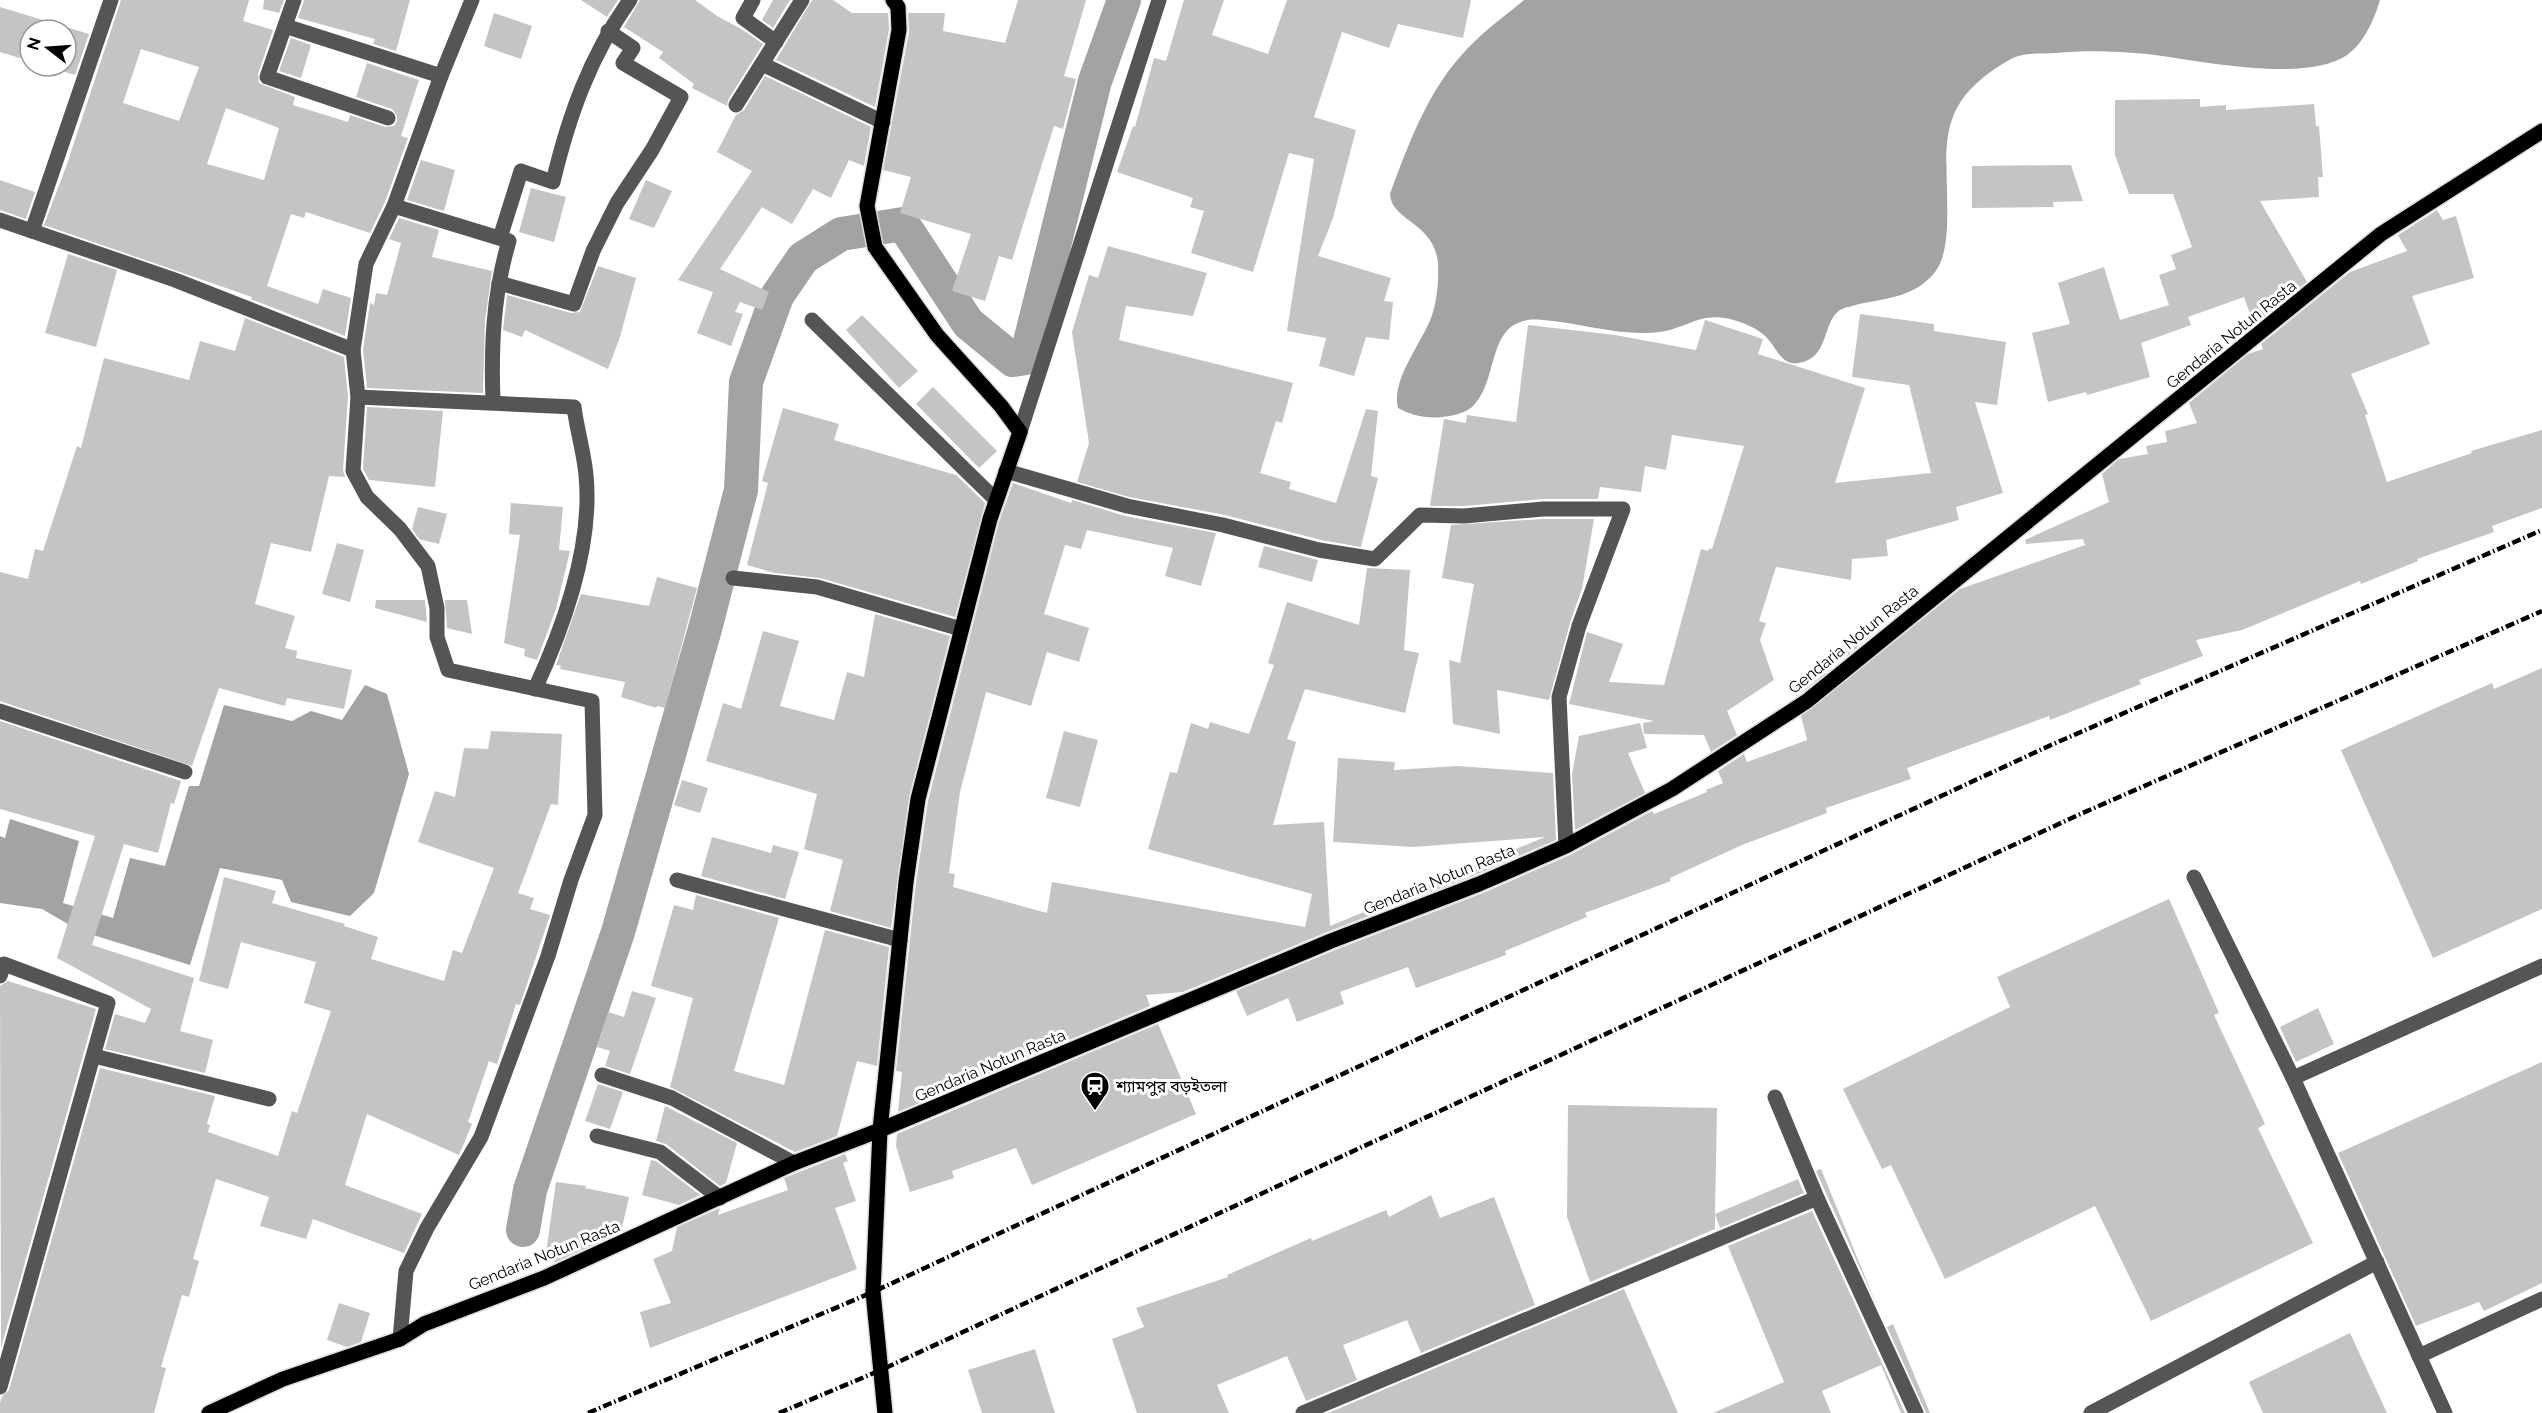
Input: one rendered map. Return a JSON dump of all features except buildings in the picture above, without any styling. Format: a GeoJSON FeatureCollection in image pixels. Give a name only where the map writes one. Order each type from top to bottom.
{"type":"FeatureCollection","features":[{"type":"Feature","properties":{"kind":"main road"},"geometry":{"type":"LineString","coordinates":[[885,1413],[873,1292],[880,1130],[900,940],[918,799],[996,500],[1020,432],[937,335],[875,247],[867,206],[898,30],[898,7],[893,0]]}},
{"type":"Feature","properties":{"kind":"main road","name":"Gendaria Notun Rasta"},"geometry":{"type":"LineString","coordinates":[[209,1413],[283,1379],[399,1339],[424,1324],[544,1278],[794,1163],[880,1130],[1238,980],[1479,884],[1566,846],[1672,789],[1807,701],[2381,234],[2542,131]]}},
{"type":"Feature","properties":{"kind":"street"},"geometry":{"type":"LineString","coordinates":[[32,231],[111,0]]}},
{"type":"Feature","properties":{"kind":"street"},"geometry":{"type":"LineString","coordinates":[[294,0],[267,77],[388,118]]}},
{"type":"Feature","properties":{"kind":"street"},"geometry":{"type":"LineString","coordinates":[[399,1339],[406,1271],[427,1227],[481,1137],[548,956],[571,880],[595,815],[592,701],[448,670],[437,638],[437,608],[428,566],[400,529],[367,497],[353,471],[357,397],[353,350],[366,264],[394,206],[441,76],[472,0]]}},
{"type":"Feature","properties":{"kind":"street"},"geometry":{"type":"LineString","coordinates":[[500,238],[521,171],[553,182],[580,88],[608,31],[630,0]]}},
{"type":"Feature","properties":{"kind":"street"},"geometry":{"type":"LineString","coordinates":[[753,0],[743,18],[776,42]]}},
{"type":"Feature","properties":{"kind":"street"},"geometry":{"type":"LineString","coordinates":[[736,105],[802,0]]}},
{"type":"Feature","properties":{"kind":"street"},"geometry":{"type":"LineString","coordinates":[[1020,432],[1159,0]]}},
{"type":"Feature","properties":{"kind":"street"},"geometry":{"type":"LineString","coordinates":[[285,26],[441,76]]}},
{"type":"Feature","properties":{"kind":"street"},"geometry":{"type":"LineString","coordinates":[[499,283],[574,304],[593,251],[616,202],[652,150],[681,97],[623,63],[633,48],[608,31]]}},
{"type":"Feature","properties":{"kind":"street"},"geometry":{"type":"LineString","coordinates":[[762,64],[883,122]]}},
{"type":"Feature","properties":{"kind":"street"},"geometry":{"type":"LineString","coordinates":[[394,206],[509,241],[494,308],[491,351],[493,402]]}},
{"type":"Feature","properties":{"kind":"street"},"geometry":{"type":"LineString","coordinates":[[0,220],[175,280],[353,350]]}},
{"type":"Feature","properties":{"kind":"street"},"geometry":{"type":"LineString","coordinates":[[812,320],[996,500]]}},
{"type":"Feature","properties":{"kind":"street"},"geometry":{"type":"LineString","coordinates":[[357,397],[574,407],[586,475],[585,524],[574,582],[556,643],[535,689]]}},
{"type":"Feature","properties":{"kind":"street"},"geometry":{"type":"LineString","coordinates":[[1006,471],[1127,506],[1223,525],[1319,550],[1375,559],[1420,515],[1464,516],[1543,509],[1623,509],[1579,626],[1559,697],[1566,846]]}},
{"type":"Feature","properties":{"kind":"street"},"geometry":{"type":"LineString","coordinates":[[733,578],[818,587],[962,629]]}},
{"type":"Feature","properties":{"kind":"street"},"geometry":{"type":"LineString","coordinates":[[0,711],[185,772]]}},
{"type":"Feature","properties":{"kind":"street"},"geometry":{"type":"LineString","coordinates":[[2194,877],[2293,1078],[2445,1413]]}},
{"type":"Feature","properties":{"kind":"street"},"geometry":{"type":"LineString","coordinates":[[677,880],[900,940]]}},
{"type":"Feature","properties":{"kind":"street"},"geometry":{"type":"LineString","coordinates":[[0,976],[4,964],[108,1004],[0,1386]]}},
{"type":"Feature","properties":{"kind":"street"},"geometry":{"type":"LineString","coordinates":[[2293,1078],[2542,966]]}},
{"type":"Feature","properties":{"kind":"street"},"geometry":{"type":"LineString","coordinates":[[94,1056],[269,1099]]}},
{"type":"Feature","properties":{"kind":"street"},"geometry":{"type":"LineString","coordinates":[[602,1075],[672,1098],[794,1163]]}},
{"type":"Feature","properties":{"kind":"street"},"geometry":{"type":"LineString","coordinates":[[1775,1097],[1817,1198],[1916,1413]]}},
{"type":"Feature","properties":{"kind":"street"},"geometry":{"type":"LineString","coordinates":[[597,1136],[660,1152],[720,1198]]}},
{"type":"Feature","properties":{"kind":"street"},"geometry":{"type":"LineString","coordinates":[[1303,1413],[1817,1198]]}},
{"type":"Feature","properties":{"kind":"street"},"geometry":{"type":"LineString","coordinates":[[2091,1413],[2377,1262]]}},
{"type":"Feature","properties":{"kind":"street"},"geometry":{"type":"LineString","coordinates":[[2419,1356],[2542,1299]]}},
{"type":"Feature","properties":{"kind":"shaded area"},"geometry":{"type":"Polygon","coordinates":[[[1524,0],[2380,0],[2368,30],[2353,50],[2328,64],[2305,68],[2250,68],[2147,54],[2113,52],[2078,51],[2033,54],[2011,59],[1966,94],[1955,112],[1949,132],[1947,152],[1946,239],[1938,268],[1919,287],[1910,292],[1840,310],[1830,323],[1820,348],[1808,360],[1798,363],[1787,361],[1757,330],[1748,325],[1719,317],[1702,319],[1670,330],[1646,333],[1631,333],[1543,320],[1524,321],[1511,327],[1502,338],[1481,395],[1472,407],[1450,416],[1419,416],[1398,408],[1397,397],[1408,362],[1433,312],[1437,291],[1438,263],[1435,249],[1429,239],[1397,210],[1390,194],[1422,116],[1442,80],[1475,41],[1524,0]]]}},
{"type":"Feature","properties":{"kind":"shaded area"},"geometry":{"type":"Polygon","coordinates":[[[365,685],[387,694],[409,774],[374,893],[350,916],[291,902],[282,880],[220,868],[190,965],[80,931],[42,909],[0,903],[0,836],[5,838],[10,819],[79,841],[63,903],[113,918],[130,858],[165,866],[189,786],[199,786],[224,705],[292,721],[311,711],[342,720],[365,685]]]}},
{"type":"Feature","properties":{"kind":"waterway"},"geometry":{"type":"LineString","coordinates":[[523,1230],[530,1190],[618,932],[705,629],[741,490],[746,382],[777,296],[803,258],[841,234],[903,224],[968,323],[1013,360],[1026,358],[1095,81],[1124,0]]}},
{"type":"Feature","properties":{"kind":"railway"},"geometry":{"type":"LineString","coordinates":[[588,1413],[873,1292],[2051,745],[2542,530]]}},
{"type":"Feature","properties":{"kind":"railway"},"geometry":{"type":"LineString","coordinates":[[779,1413],[881,1370],[2076,816],[2542,611]]}},
{"type":"Feature","properties":{"kind":"place","name":"শ্যামপুর বড়ইতলা"},"geometry":{"type":"Point","coordinates":[1095,1112]}}]}
